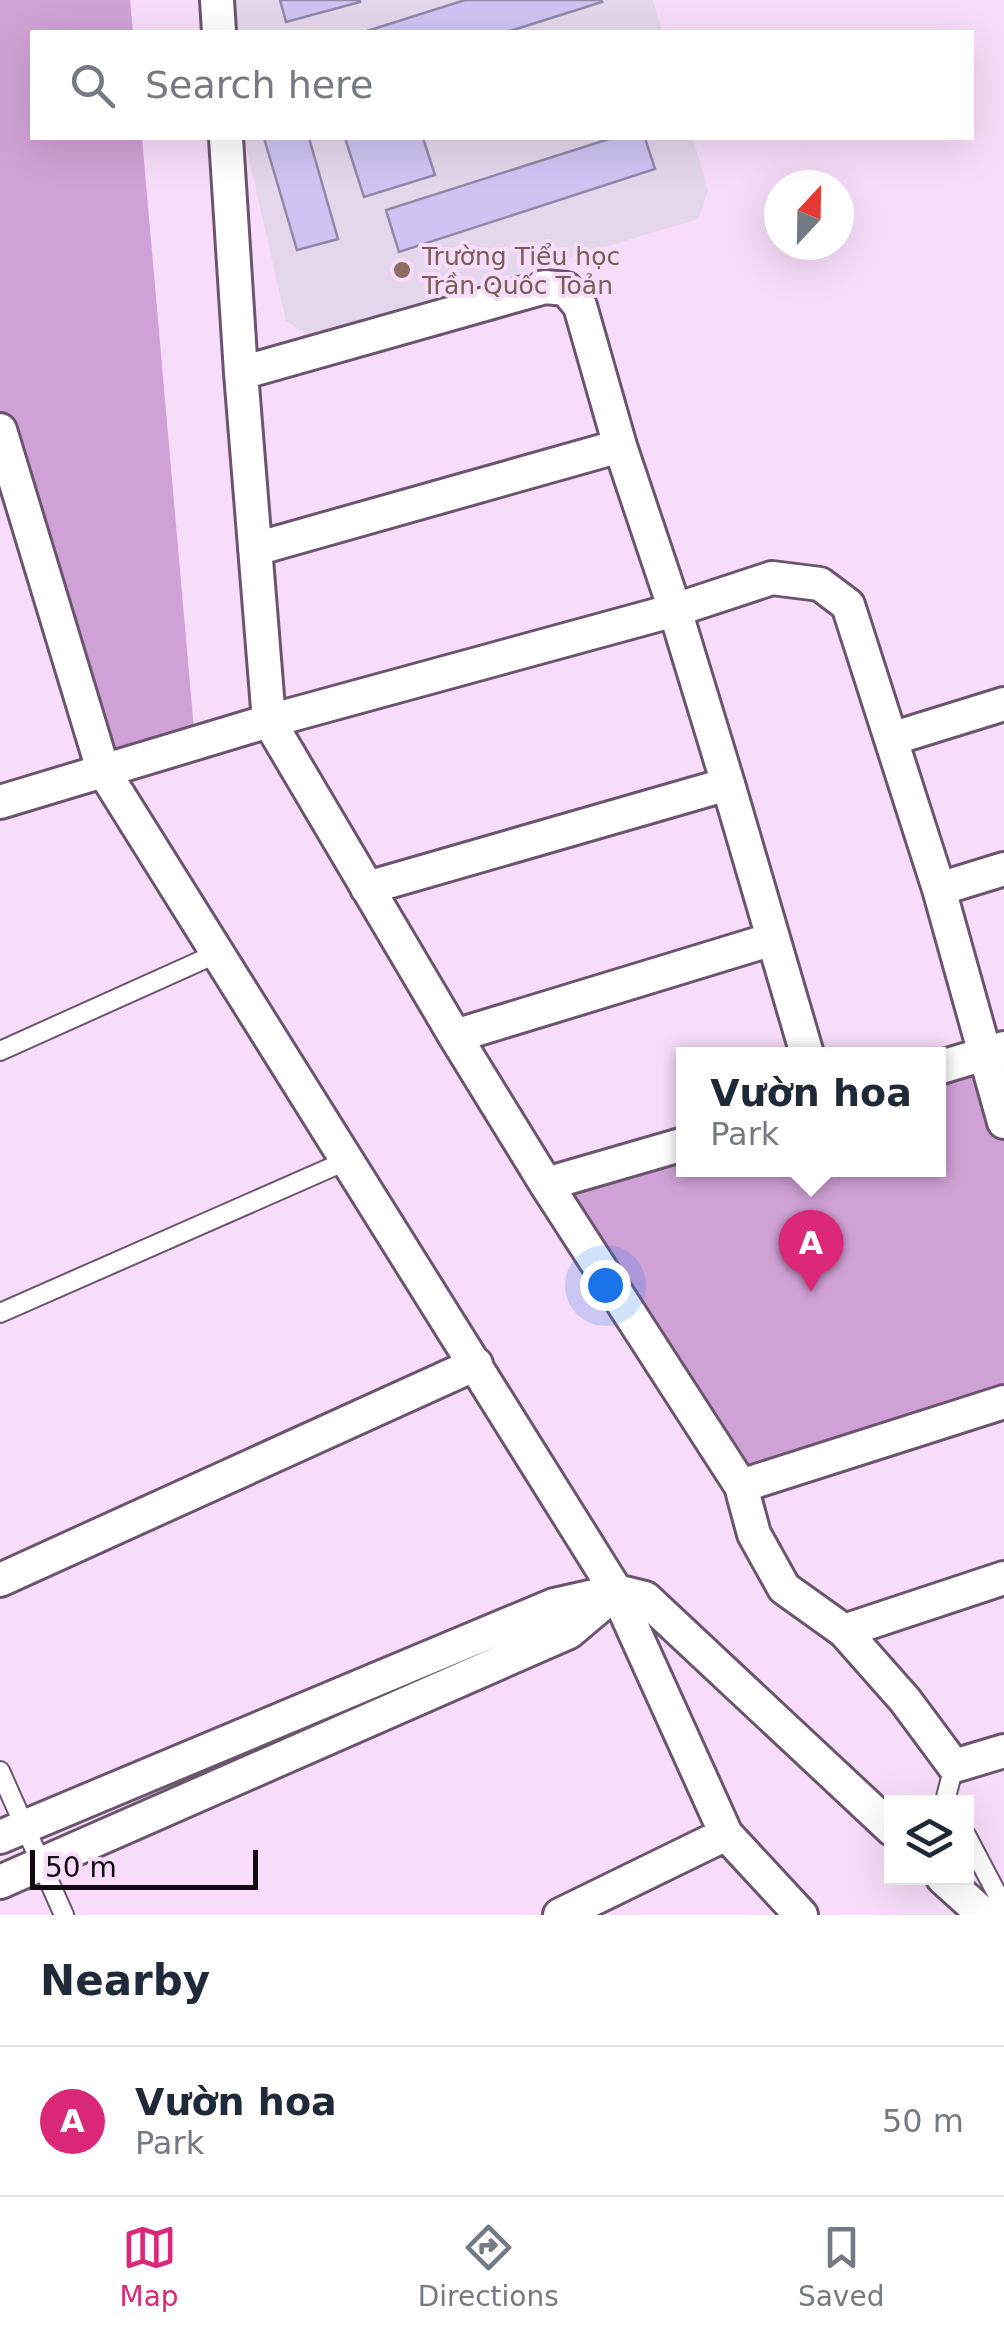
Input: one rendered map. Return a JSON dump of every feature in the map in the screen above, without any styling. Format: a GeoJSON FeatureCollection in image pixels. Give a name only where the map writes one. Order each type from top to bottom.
{"type":"FeatureCollection","features":[{"type":"Feature","properties":{"kind":"street"},"geometry":{"type":"LineString","coordinates":[[217,0],[219,30]]}},
{"type":"Feature","properties":{"kind":"street"},"geometry":{"type":"LineString","coordinates":[[226,140],[270,720],[546,1184],[741,1486],[754,1534],[784,1588],[844,1631],[905,1700],[954,1766],[1004,1751]]}},
{"type":"Feature","properties":{"kind":"street"},"geometry":{"type":"LineString","coordinates":[[241,372],[545,287],[566,288],[580,306],[805,1047]]}},
{"type":"Feature","properties":{"kind":"street"},"geometry":{"type":"LineString","coordinates":[[0,430],[103,770],[616,1591],[726,1834],[801,1915]]}},
{"type":"Feature","properties":{"kind":"street"},"geometry":{"type":"LineString","coordinates":[[255,549],[620,446]]}},
{"type":"Feature","properties":{"kind":"street"},"geometry":{"type":"LineString","coordinates":[[0,802],[270,720],[675,610],[772,578],[820,584],[848,605],[994,1052],[1004,1122]]}},
{"type":"Feature","properties":{"kind":"street"},"geometry":{"type":"LineString","coordinates":[[891,738],[1004,704]]}},
{"type":"Feature","properties":{"kind":"street"},"geometry":{"type":"LineString","coordinates":[[367,888],[728,784]]}},
{"type":"Feature","properties":{"kind":"street"},"geometry":{"type":"LineString","coordinates":[[938,889],[1004,869]]}},
{"type":"Feature","properties":{"kind":"street"},"geometry":{"type":"LineString","coordinates":[[455,1036],[773,939]]}},
{"type":"Feature","properties":{"kind":"street"},"geometry":{"type":"LineString","coordinates":[[946,1066],[994,1052]]}},
{"type":"Feature","properties":{"kind":"street"},"geometry":{"type":"LineString","coordinates":[[546,1184],[676,1146]]}},
{"type":"Feature","properties":{"kind":"street"},"geometry":{"type":"LineString","coordinates":[[0,1580],[476,1364]]}},
{"type":"Feature","properties":{"kind":"street"},"geometry":{"type":"LineString","coordinates":[[741,1486],[1004,1402]]}},
{"type":"Feature","properties":{"kind":"street"},"geometry":{"type":"LineString","coordinates":[[844,1631],[1004,1578]]}},
{"type":"Feature","properties":{"kind":"street"},"geometry":{"type":"LineString","coordinates":[[0,1882],[569,1632],[616,1591]]}},
{"type":"Feature","properties":{"kind":"street"},"geometry":{"type":"LineString","coordinates":[[12,1832],[554,1605],[616,1591],[644,1598],[884,1823]]}},
{"type":"Feature","properties":{"kind":"street"},"geometry":{"type":"LineString","coordinates":[[560,1915],[726,1834]]}},
{"type":"Feature","properties":{"kind":"street"},"geometry":{"type":"LineString","coordinates":[[951,1885],[984,1915]]}},
{"type":"Feature","properties":{"kind":"lane"},"geometry":{"type":"LineString","coordinates":[[0,1051],[218,953]]}},
{"type":"Feature","properties":{"kind":"lane"},"geometry":{"type":"LineString","coordinates":[[0,1313],[348,1160]]}},
{"type":"Feature","properties":{"kind":"lane"},"geometry":{"type":"LineString","coordinates":[[947,1795],[954,1766]]}},
{"type":"Feature","properties":{"kind":"lane"},"geometry":{"type":"LineString","coordinates":[[0,1771],[12,1832],[40,1864],[64,1915]]}},
{"type":"Feature","properties":{"kind":"lane"},"geometry":{"type":"LineString","coordinates":[[974,1850],[1004,1907]]}},
{"type":"Feature","properties":{"kind":"shaded area"},"geometry":{"type":"Polygon","coordinates":[[[0,0],[130,0],[133,30],[30,30],[30,140],[142,140],[195,741],[104,768],[0,424],[0,0]]]}},
{"type":"Feature","properties":{"kind":"shaded area"},"geometry":{"type":"Polygon","coordinates":[[[235,0],[653,0],[661,30],[238,30],[235,0]]]}},
{"type":"Feature","properties":{"kind":"shaded area","name":"Trường Tiểu học Trần Quốc Toản"},"geometry":{"type":"Polygon","coordinates":[[[244,140],[694,140],[708,191],[698,219],[310,336],[286,321],[244,140]]]}},
{"type":"Feature","properties":{"kind":"shaded area"},"geometry":{"type":"Polygon","coordinates":[[[982,1057],[1004,1129],[1004,1400],[742,1484],[550,1184],[676,1147],[676,1177],[946,1177],[946,1068],[982,1057]]]}},
{"type":"Feature","properties":{"kind":"building"},"geometry":{"type":"Polygon","coordinates":[[[280,0],[360,0],[360,2],[286,22],[280,0]]]}},
{"type":"Feature","properties":{"kind":"building"},"geometry":{"type":"Polygon","coordinates":[[[465,0],[602,2],[513,30],[370,30],[465,0]]]}},
{"type":"Feature","properties":{"kind":"building"},"geometry":{"type":"Polygon","coordinates":[[[265,140],[310,140],[338,239],[297,250],[265,140]]]}},
{"type":"Feature","properties":{"kind":"building"},"geometry":{"type":"Polygon","coordinates":[[[346,140],[424,140],[435,175],[364,197],[346,140]]]}},
{"type":"Feature","properties":{"kind":"building"},"geometry":{"type":"Polygon","coordinates":[[[606,140],[646,140],[655,169],[399,252],[386,210],[606,140]]]}},
{"type":"Feature","properties":{"kind":"place","name":"Trường Tiểu học Trần Quốc Toản"},"geometry":{"type":"Point","coordinates":[402,270]}},
{"type":"Feature","properties":{"kind":"place","name":"Vườn hoa"},"geometry":{"type":"Point","coordinates":[811,1292]}}]}
